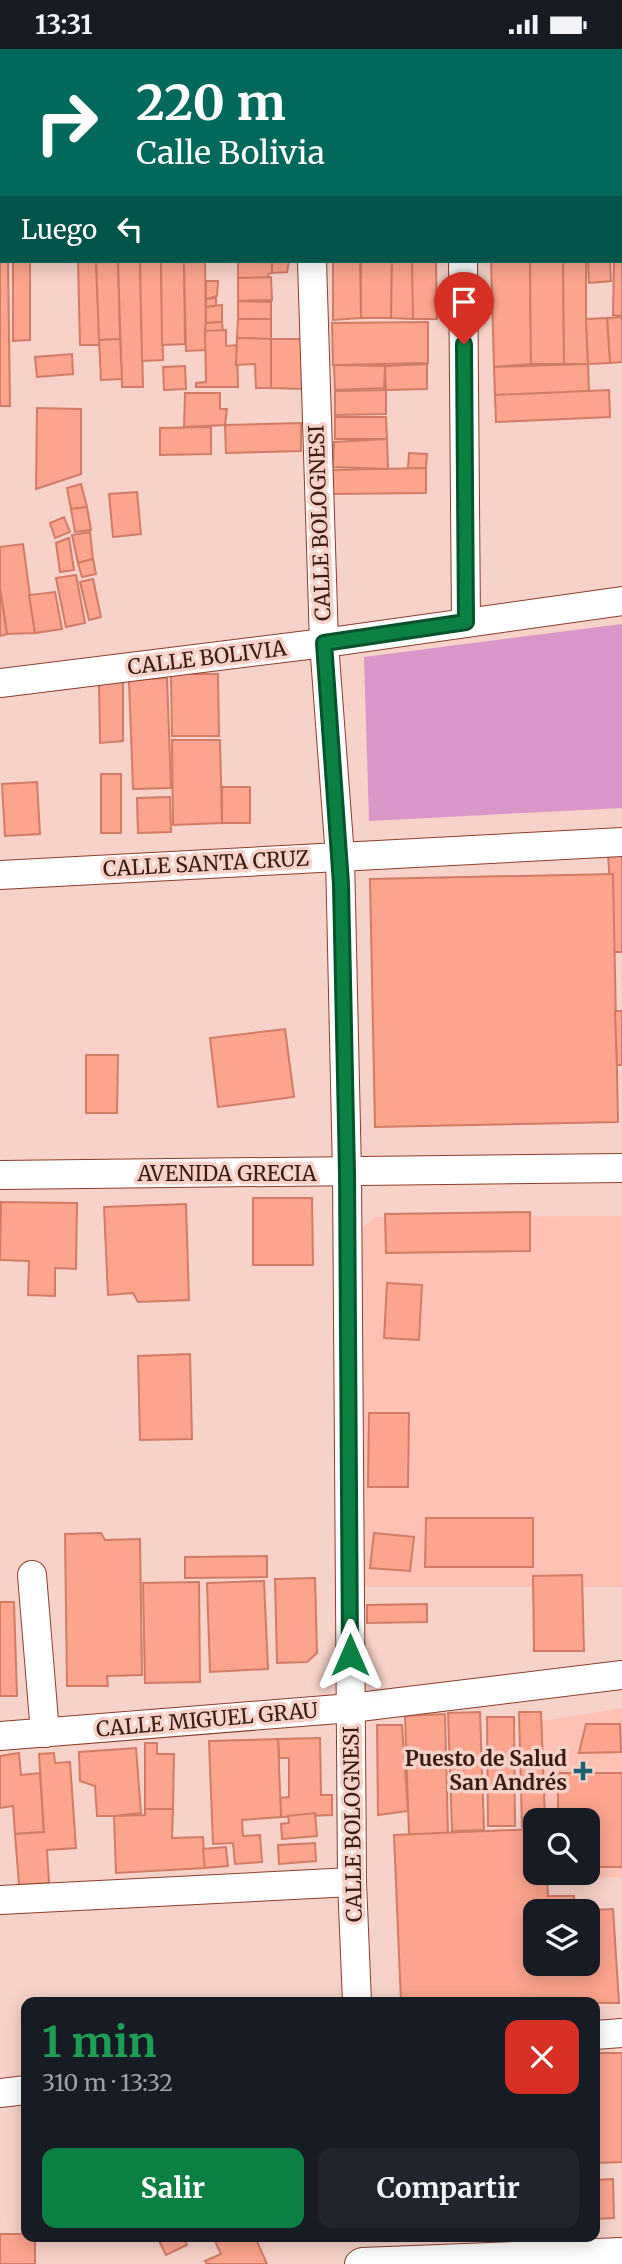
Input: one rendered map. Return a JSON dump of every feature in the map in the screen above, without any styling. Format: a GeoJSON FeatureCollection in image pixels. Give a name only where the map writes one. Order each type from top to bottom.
{"type":"FeatureCollection","features":[{"type":"Feature","properties":{"kind":"street","name":"CALLE BOLOGNESI"},"geometry":{"type":"LineString","coordinates":[[312,263],[324,643],[340,857],[347,1173],[352,1882],[357,1997]]}},
{"type":"Feature","properties":{"kind":"street"},"geometry":{"type":"LineString","coordinates":[[463,263],[466,622]]}},
{"type":"Feature","properties":{"kind":"street","name":"CALLE BOLIVIA"},"geometry":{"type":"LineString","coordinates":[[0,683],[324,643],[622,601]]}},
{"type":"Feature","properties":{"kind":"street","name":"CALLE SANTA CRUZ"},"geometry":{"type":"LineString","coordinates":[[0,875],[622,842]]}},
{"type":"Feature","properties":{"kind":"street","name":"AVENIDA GRECIA"},"geometry":{"type":"LineString","coordinates":[[0,1175],[622,1168]]}},
{"type":"Feature","properties":{"kind":"street"},"geometry":{"type":"LineString","coordinates":[[32,1575],[46,1733]]}},
{"type":"Feature","properties":{"kind":"street","name":"CALLE MIGUEL GRAU"},"geometry":{"type":"LineString","coordinates":[[0,1736],[351,1708],[622,1675]]}},
{"type":"Feature","properties":{"kind":"street"},"geometry":{"type":"LineString","coordinates":[[0,1900],[352,1882]]}},
{"type":"Feature","properties":{"kind":"street"},"geometry":{"type":"LineString","coordinates":[[600,2035],[622,2033]]}},
{"type":"Feature","properties":{"kind":"street"},"geometry":{"type":"LineString","coordinates":[[0,2093],[21,2091]]}},
{"type":"Feature","properties":{"kind":"street"},"geometry":{"type":"LineString","coordinates":[[361,2257],[622,2252]]}},
{"type":"Feature","properties":{"kind":"shaded area"},"geometry":{"type":"Polygon","coordinates":[[[622,624],[622,808],[369,821],[364,657],[622,624]]]}},
{"type":"Feature","properties":{"kind":"shaded area"},"geometry":{"type":"Polygon","coordinates":[[[622,1216],[622,1587],[365,1587],[361,1229],[375,1217],[622,1216]]]}},
{"type":"Feature","properties":{"kind":"shaded area","name":"Puesto de Salud San Andrés"},"geometry":{"type":"Polygon","coordinates":[[[622,1708],[622,1877],[600,1878],[600,1808],[546,1808],[542,1721],[622,1708]]]}},
{"type":"Feature","properties":{"kind":"building"},"geometry":{"type":"Polygon","coordinates":[[[0,263],[8,263],[10,406],[0,406],[0,263]]]}},
{"type":"Feature","properties":{"kind":"building"},"geometry":{"type":"Polygon","coordinates":[[[13,263],[30,263],[30,340],[13,341],[13,263]]]}},
{"type":"Feature","properties":{"kind":"building"},"geometry":{"type":"Polygon","coordinates":[[[78,263],[96,263],[100,345],[80,345],[78,263]]]}},
{"type":"Feature","properties":{"kind":"building"},"geometry":{"type":"Polygon","coordinates":[[[96,263],[118,263],[120,339],[99,340],[96,263]]]}},
{"type":"Feature","properties":{"kind":"building"},"geometry":{"type":"Polygon","coordinates":[[[118,263],[140,263],[143,387],[122,387],[118,263]]]}},
{"type":"Feature","properties":{"kind":"building"},"geometry":{"type":"Polygon","coordinates":[[[140,263],[161,263],[163,360],[142,361],[140,263]]]}},
{"type":"Feature","properties":{"kind":"building"},"geometry":{"type":"Polygon","coordinates":[[[161,263],[184,263],[185,344],[162,345],[161,263]]]}},
{"type":"Feature","properties":{"kind":"building"},"geometry":{"type":"Polygon","coordinates":[[[184,263],[205,263],[206,350],[186,351],[184,263]]]}},
{"type":"Feature","properties":{"kind":"building"},"geometry":{"type":"Polygon","coordinates":[[[238,263],[272,263],[272,273],[268,274],[268,278],[238,278],[238,263]]]}},
{"type":"Feature","properties":{"kind":"building"},"geometry":{"type":"Polygon","coordinates":[[[272,263],[289,263],[287,272],[272,273],[272,263]]]}},
{"type":"Feature","properties":{"kind":"building"},"geometry":{"type":"Polygon","coordinates":[[[333,263],[360,263],[361,318],[333,320],[333,263]]]}},
{"type":"Feature","properties":{"kind":"building"},"geometry":{"type":"Polygon","coordinates":[[[361,263],[392,263],[391,318],[361,318],[361,263]]]}},
{"type":"Feature","properties":{"kind":"building"},"geometry":{"type":"Polygon","coordinates":[[[392,263],[413,263],[413,319],[391,318],[392,263]]]}},
{"type":"Feature","properties":{"kind":"building"},"geometry":{"type":"Polygon","coordinates":[[[412,263],[436,263],[437,319],[413,319],[412,263]]]}},
{"type":"Feature","properties":{"kind":"building"},"geometry":{"type":"Polygon","coordinates":[[[491,263],[530,263],[531,364],[494,367],[491,263]]]}},
{"type":"Feature","properties":{"kind":"building"},"geometry":{"type":"Polygon","coordinates":[[[530,263],[563,263],[564,364],[531,364],[530,263]]]}},
{"type":"Feature","properties":{"kind":"building"},"geometry":{"type":"Polygon","coordinates":[[[563,263],[586,263],[588,364],[564,364],[563,263]]]}},
{"type":"Feature","properties":{"kind":"building"},"geometry":{"type":"Polygon","coordinates":[[[588,263],[610,263],[611,281],[589,283],[588,263]]]}},
{"type":"Feature","properties":{"kind":"building"},"geometry":{"type":"Polygon","coordinates":[[[614,263],[622,263],[622,316],[613,315],[614,263]]]}},
{"type":"Feature","properties":{"kind":"building"},"geometry":{"type":"Polygon","coordinates":[[[271,277],[272,300],[238,301],[238,278],[271,277]]]}},
{"type":"Feature","properties":{"kind":"building"},"geometry":{"type":"Polygon","coordinates":[[[206,281],[218,281],[217,296],[206,299],[206,281]]]}},
{"type":"Feature","properties":{"kind":"building"},"geometry":{"type":"Polygon","coordinates":[[[216,298],[216,307],[206,307],[206,299],[216,298]]]}},
{"type":"Feature","properties":{"kind":"building"},"geometry":{"type":"Polygon","coordinates":[[[238,301],[271,302],[271,319],[238,319],[238,301]]]}},
{"type":"Feature","properties":{"kind":"building"},"geometry":{"type":"Polygon","coordinates":[[[222,305],[222,322],[206,323],[206,307],[222,305]]]}},
{"type":"Feature","properties":{"kind":"building"},"geometry":{"type":"Polygon","coordinates":[[[622,317],[622,362],[610,363],[607,318],[622,317]]]}},
{"type":"Feature","properties":{"kind":"building"},"geometry":{"type":"Polygon","coordinates":[[[607,318],[610,363],[588,364],[586,319],[607,318]]]}},
{"type":"Feature","properties":{"kind":"building"},"geometry":{"type":"Polygon","coordinates":[[[238,319],[271,319],[271,339],[237,338],[238,319]]]}},
{"type":"Feature","properties":{"kind":"building"},"geometry":{"type":"Polygon","coordinates":[[[222,322],[223,332],[205,331],[206,323],[222,322]]]}},
{"type":"Feature","properties":{"kind":"building"},"geometry":{"type":"Polygon","coordinates":[[[428,322],[428,363],[333,365],[332,323],[428,322]]]}},
{"type":"Feature","properties":{"kind":"building"},"geometry":{"type":"Polygon","coordinates":[[[226,330],[226,346],[237,345],[238,387],[196,387],[196,383],[206,382],[205,331],[226,330]]]}},
{"type":"Feature","properties":{"kind":"building"},"geometry":{"type":"Polygon","coordinates":[[[237,338],[271,339],[271,388],[256,388],[255,364],[236,365],[237,338]]]}},
{"type":"Feature","properties":{"kind":"building"},"geometry":{"type":"Polygon","coordinates":[[[120,339],[122,379],[101,380],[99,340],[120,339]]]}},
{"type":"Feature","properties":{"kind":"building"},"geometry":{"type":"Polygon","coordinates":[[[271,339],[303,339],[303,389],[271,388],[271,339]]]}},
{"type":"Feature","properties":{"kind":"building"},"geometry":{"type":"Polygon","coordinates":[[[72,354],[73,374],[37,377],[35,357],[72,354]]]}},
{"type":"Feature","properties":{"kind":"building"},"geometry":{"type":"Polygon","coordinates":[[[427,364],[427,389],[386,390],[385,366],[427,364]]]}},
{"type":"Feature","properties":{"kind":"building"},"geometry":{"type":"Polygon","coordinates":[[[588,364],[589,392],[495,395],[494,367],[588,364]]]}},
{"type":"Feature","properties":{"kind":"building"},"geometry":{"type":"Polygon","coordinates":[[[334,365],[385,366],[384,388],[335,390],[334,365]]]}},
{"type":"Feature","properties":{"kind":"building"},"geometry":{"type":"Polygon","coordinates":[[[185,366],[186,389],[164,390],[163,367],[185,366]]]}},
{"type":"Feature","properties":{"kind":"building"},"geometry":{"type":"Polygon","coordinates":[[[386,390],[386,414],[335,415],[335,391],[386,390]]]}},
{"type":"Feature","properties":{"kind":"building"},"geometry":{"type":"Polygon","coordinates":[[[609,390],[610,417],[496,422],[495,395],[609,390]]]}},
{"type":"Feature","properties":{"kind":"building"},"geometry":{"type":"Polygon","coordinates":[[[185,393],[220,393],[220,409],[227,409],[225,425],[184,427],[185,393]]]}},
{"type":"Feature","properties":{"kind":"building"},"geometry":{"type":"Polygon","coordinates":[[[37,408],[81,409],[81,474],[36,489],[37,408]]]}},
{"type":"Feature","properties":{"kind":"building"},"geometry":{"type":"Polygon","coordinates":[[[335,417],[386,417],[387,439],[335,439],[335,417]]]}},
{"type":"Feature","properties":{"kind":"building"},"geometry":{"type":"Polygon","coordinates":[[[301,423],[301,451],[226,453],[225,425],[301,423]]]}},
{"type":"Feature","properties":{"kind":"building"},"geometry":{"type":"Polygon","coordinates":[[[211,427],[211,454],[160,455],[160,428],[211,427]]]}},
{"type":"Feature","properties":{"kind":"building"},"geometry":{"type":"Polygon","coordinates":[[[387,439],[388,469],[333,467],[334,442],[387,439]]]}},
{"type":"Feature","properties":{"kind":"building"},"geometry":{"type":"Polygon","coordinates":[[[409,453],[427,454],[426,468],[408,468],[409,453]]]}},
{"type":"Feature","properties":{"kind":"building"},"geometry":{"type":"Polygon","coordinates":[[[426,468],[426,493],[333,494],[333,470],[426,468]]]}},
{"type":"Feature","properties":{"kind":"building"},"geometry":{"type":"Polygon","coordinates":[[[81,484],[87,507],[71,509],[67,488],[81,484]]]}},
{"type":"Feature","properties":{"kind":"building"},"geometry":{"type":"Polygon","coordinates":[[[137,492],[141,534],[113,537],[109,494],[137,492]]]}},
{"type":"Feature","properties":{"kind":"building"},"geometry":{"type":"Polygon","coordinates":[[[87,507],[91,530],[75,532],[71,509],[87,507]]]}},
{"type":"Feature","properties":{"kind":"building"},"geometry":{"type":"Polygon","coordinates":[[[64,517],[70,532],[55,538],[50,523],[64,517]]]}},
{"type":"Feature","properties":{"kind":"building"},"geometry":{"type":"Polygon","coordinates":[[[90,532],[93,559],[78,563],[72,535],[90,532]]]}},
{"type":"Feature","properties":{"kind":"building"},"geometry":{"type":"Polygon","coordinates":[[[69,538],[74,570],[60,572],[56,543],[69,538]]]}},
{"type":"Feature","properties":{"kind":"building"},"geometry":{"type":"Polygon","coordinates":[[[23,544],[35,633],[7,634],[0,589],[0,547],[23,544]]]}},
{"type":"Feature","properties":{"kind":"building"},"geometry":{"type":"Polygon","coordinates":[[[93,559],[96,574],[82,577],[78,563],[93,559]]]}},
{"type":"Feature","properties":{"kind":"building"},"geometry":{"type":"Polygon","coordinates":[[[76,575],[85,623],[66,627],[56,578],[76,575]]]}},
{"type":"Feature","properties":{"kind":"building"},"geometry":{"type":"Polygon","coordinates":[[[93,579],[101,617],[89,620],[80,582],[93,579]]]}},
{"type":"Feature","properties":{"kind":"building"},"geometry":{"type":"Polygon","coordinates":[[[0,589],[7,634],[0,636],[0,589]]]}},
{"type":"Feature","properties":{"kind":"building"},"geometry":{"type":"Polygon","coordinates":[[[55,592],[62,629],[35,633],[29,595],[55,592]]]}},
{"type":"Feature","properties":{"kind":"building"},"geometry":{"type":"Polygon","coordinates":[[[171,674],[218,674],[219,736],[172,736],[171,674]]]}},
{"type":"Feature","properties":{"kind":"building"},"geometry":{"type":"Polygon","coordinates":[[[167,678],[171,788],[133,789],[129,680],[167,678]]]}},
{"type":"Feature","properties":{"kind":"building"},"geometry":{"type":"Polygon","coordinates":[[[123,681],[123,741],[100,743],[99,682],[123,681]]]}},
{"type":"Feature","properties":{"kind":"building"},"geometry":{"type":"Polygon","coordinates":[[[172,740],[220,740],[222,823],[173,825],[172,740]]]}},
{"type":"Feature","properties":{"kind":"building"},"geometry":{"type":"Polygon","coordinates":[[[101,774],[121,774],[121,833],[101,833],[101,774]]]}},
{"type":"Feature","properties":{"kind":"building"},"geometry":{"type":"Polygon","coordinates":[[[37,782],[40,834],[5,836],[2,784],[37,782]]]}},
{"type":"Feature","properties":{"kind":"building"},"geometry":{"type":"Polygon","coordinates":[[[222,787],[250,787],[250,823],[222,823],[222,787]]]}},
{"type":"Feature","properties":{"kind":"building"},"geometry":{"type":"Polygon","coordinates":[[[170,797],[171,832],[138,833],[137,798],[170,797]]]}},
{"type":"Feature","properties":{"kind":"building"},"geometry":{"type":"Polygon","coordinates":[[[622,853],[622,952],[614,952],[608,854],[622,853]]]}},
{"type":"Feature","properties":{"kind":"building"},"geometry":{"type":"Polygon","coordinates":[[[613,874],[618,1122],[375,1127],[370,879],[613,874]]]}},
{"type":"Feature","properties":{"kind":"building"},"geometry":{"type":"Polygon","coordinates":[[[615,1011],[622,1011],[622,1065],[617,1065],[615,1011]]]}},
{"type":"Feature","properties":{"kind":"building"},"geometry":{"type":"Polygon","coordinates":[[[285,1029],[294,1097],[218,1107],[210,1038],[285,1029]]]}},
{"type":"Feature","properties":{"kind":"building"},"geometry":{"type":"Polygon","coordinates":[[[86,1055],[118,1055],[117,1113],[86,1113],[86,1055]]]}},
{"type":"Feature","properties":{"kind":"building"},"geometry":{"type":"Polygon","coordinates":[[[253,1198],[312,1198],[313,1265],[253,1265],[253,1198]]]}},
{"type":"Feature","properties":{"kind":"building"},"geometry":{"type":"Polygon","coordinates":[[[1,1202],[77,1203],[76,1269],[55,1268],[55,1296],[28,1295],[29,1261],[0,1260],[1,1202]]]}},
{"type":"Feature","properties":{"kind":"building"},"geometry":{"type":"Polygon","coordinates":[[[186,1204],[189,1300],[138,1302],[133,1293],[108,1295],[104,1207],[186,1204]]]}},
{"type":"Feature","properties":{"kind":"building"},"geometry":{"type":"Polygon","coordinates":[[[530,1212],[530,1251],[386,1253],[385,1214],[530,1212]]]}},
{"type":"Feature","properties":{"kind":"building"},"geometry":{"type":"Polygon","coordinates":[[[387,1283],[422,1285],[419,1340],[384,1338],[387,1283]]]}},
{"type":"Feature","properties":{"kind":"building"},"geometry":{"type":"Polygon","coordinates":[[[190,1354],[192,1439],[140,1440],[138,1356],[190,1354]]]}},
{"type":"Feature","properties":{"kind":"building"},"geometry":{"type":"Polygon","coordinates":[[[369,1413],[409,1413],[408,1487],[368,1487],[369,1413]]]}},
{"type":"Feature","properties":{"kind":"building"},"geometry":{"type":"Polygon","coordinates":[[[426,1518],[533,1518],[533,1567],[425,1567],[426,1518]]]}},
{"type":"Feature","properties":{"kind":"building"},"geometry":{"type":"Polygon","coordinates":[[[101,1533],[105,1540],[140,1539],[142,1675],[107,1676],[108,1686],[67,1686],[65,1534],[101,1533]]]}},
{"type":"Feature","properties":{"kind":"building"},"geometry":{"type":"Polygon","coordinates":[[[374,1533],[414,1537],[410,1571],[370,1568],[374,1533]]]}},
{"type":"Feature","properties":{"kind":"building"},"geometry":{"type":"Polygon","coordinates":[[[267,1556],[267,1577],[185,1578],[185,1557],[267,1556]]]}},
{"type":"Feature","properties":{"kind":"building"},"geometry":{"type":"Polygon","coordinates":[[[582,1575],[584,1651],[534,1651],[533,1576],[582,1575]]]}},
{"type":"Feature","properties":{"kind":"building"},"geometry":{"type":"Polygon","coordinates":[[[315,1578],[317,1653],[307,1662],[277,1663],[275,1579],[315,1578]]]}},
{"type":"Feature","properties":{"kind":"building"},"geometry":{"type":"Polygon","coordinates":[[[264,1581],[268,1669],[210,1672],[207,1583],[264,1581]]]}},
{"type":"Feature","properties":{"kind":"building"},"geometry":{"type":"Polygon","coordinates":[[[199,1582],[200,1682],[145,1683],[143,1583],[199,1582]]]}},
{"type":"Feature","properties":{"kind":"building"},"geometry":{"type":"Polygon","coordinates":[[[0,1602],[14,1602],[17,1696],[0,1696],[0,1602]]]}},
{"type":"Feature","properties":{"kind":"building"},"geometry":{"type":"Polygon","coordinates":[[[427,1604],[427,1622],[367,1623],[367,1605],[427,1604]]]}},
{"type":"Feature","properties":{"kind":"building"},"geometry":{"type":"Polygon","coordinates":[[[480,1712],[484,1830],[452,1831],[448,1713],[480,1712]]]}},
{"type":"Feature","properties":{"kind":"building"},"geometry":{"type":"Polygon","coordinates":[[[519,1712],[541,1712],[545,1808],[523,1808],[522,1827],[519,1712]]]}},
{"type":"Feature","properties":{"kind":"building"},"geometry":{"type":"Polygon","coordinates":[[[445,1714],[448,1834],[409,1836],[405,1716],[445,1714]]]}},
{"type":"Feature","properties":{"kind":"building"},"geometry":{"type":"Polygon","coordinates":[[[487,1717],[514,1717],[515,1826],[488,1826],[487,1717]]]}},
{"type":"Feature","properties":{"kind":"building"},"geometry":{"type":"Polygon","coordinates":[[[586,1724],[620,1724],[621,1752],[579,1753],[586,1724]]]}},
{"type":"Feature","properties":{"kind":"building"},"geometry":{"type":"Polygon","coordinates":[[[377,1725],[402,1725],[408,1811],[378,1815],[377,1725]]]}},
{"type":"Feature","properties":{"kind":"building"},"geometry":{"type":"Polygon","coordinates":[[[320,1738],[321,1795],[332,1795],[332,1815],[281,1817],[280,1798],[289,1797],[289,1758],[279,1758],[278,1739],[320,1738]]]}},
{"type":"Feature","properties":{"kind":"building"},"geometry":{"type":"Polygon","coordinates":[[[278,1739],[281,1817],[242,1820],[243,1836],[260,1835],[262,1862],[235,1864],[233,1843],[213,1844],[209,1741],[278,1739]]]}},
{"type":"Feature","properties":{"kind":"building"},"geometry":{"type":"Polygon","coordinates":[[[145,1743],[157,1743],[157,1754],[174,1754],[173,1809],[145,1809],[145,1743]]]}},
{"type":"Feature","properties":{"kind":"building"},"geometry":{"type":"Polygon","coordinates":[[[136,1748],[141,1813],[97,1816],[95,1786],[80,1781],[79,1752],[136,1748]]]}},
{"type":"Feature","properties":{"kind":"building"},"geometry":{"type":"Polygon","coordinates":[[[19,1753],[21,1775],[40,1773],[44,1832],[15,1834],[13,1806],[0,1808],[0,1756],[19,1753]]]}},
{"type":"Feature","properties":{"kind":"building"},"geometry":{"type":"Polygon","coordinates":[[[54,1753],[55,1763],[70,1762],[76,1848],[47,1850],[49,1883],[19,1885],[15,1834],[44,1832],[39,1754],[54,1753]]]}},
{"type":"Feature","properties":{"kind":"building"},"geometry":{"type":"Polygon","coordinates":[[[558,1773],[622,1773],[622,1867],[600,1867],[600,1808],[558,1808],[558,1773]]]}},
{"type":"Feature","properties":{"kind":"building"},"geometry":{"type":"Polygon","coordinates":[[[145,1809],[173,1809],[172,1838],[203,1837],[205,1868],[116,1873],[114,1816],[145,1815],[145,1809]]]}},
{"type":"Feature","properties":{"kind":"building"},"geometry":{"type":"Polygon","coordinates":[[[315,1813],[317,1836],[282,1839],[281,1824],[289,1823],[288,1816],[315,1813]]]}},
{"type":"Feature","properties":{"kind":"building"},"geometry":{"type":"Polygon","coordinates":[[[523,1830],[523,1885],[548,1885],[548,1896],[574,1896],[574,1899],[523,1899],[523,1976],[600,1976],[600,1910],[613,1909],[619,2003],[600,2003],[600,1997],[401,1997],[394,1835],[523,1830]]]}},
{"type":"Feature","properties":{"kind":"building"},"geometry":{"type":"Polygon","coordinates":[[[315,1843],[316,1861],[279,1864],[278,1845],[315,1843]]]}},
{"type":"Feature","properties":{"kind":"building"},"geometry":{"type":"Polygon","coordinates":[[[226,1847],[228,1866],[205,1868],[203,1849],[226,1847]]]}},
{"type":"Feature","properties":{"kind":"building"},"geometry":{"type":"Polygon","coordinates":[[[600,2053],[622,2053],[622,2162],[600,2163],[600,2053]]]}},
{"type":"Feature","properties":{"kind":"building"},"geometry":{"type":"Polygon","coordinates":[[[613,2179],[614,2218],[600,2219],[600,2180],[613,2179]]]}},
{"type":"Feature","properties":{"kind":"building"},"geometry":{"type":"Polygon","coordinates":[[[0,2234],[21,2234],[21,2242],[35,2242],[35,2264],[0,2264],[0,2234]]]}},
{"type":"Feature","properties":{"kind":"building"},"geometry":{"type":"Polygon","coordinates":[[[160,2242],[186,2242],[187,2245],[166,2255],[160,2242]]]}},
{"type":"Feature","properties":{"kind":"building"},"geometry":{"type":"Polygon","coordinates":[[[215,2242],[257,2242],[267,2264],[207,2264],[205,2261],[221,2254],[215,2242]]]}},
{"type":"Feature","properties":{"kind":"place","name":"Puesto de Salud San Andrés"},"geometry":{"type":"Point","coordinates":[583,1771]}},
{"type":"Feature","properties":{"kind":"route"},"geometry":{"type":"LineString","coordinates":[[350,1655],[347,1173],[341,884],[324,643],[466,622],[464,344]]}}]}
